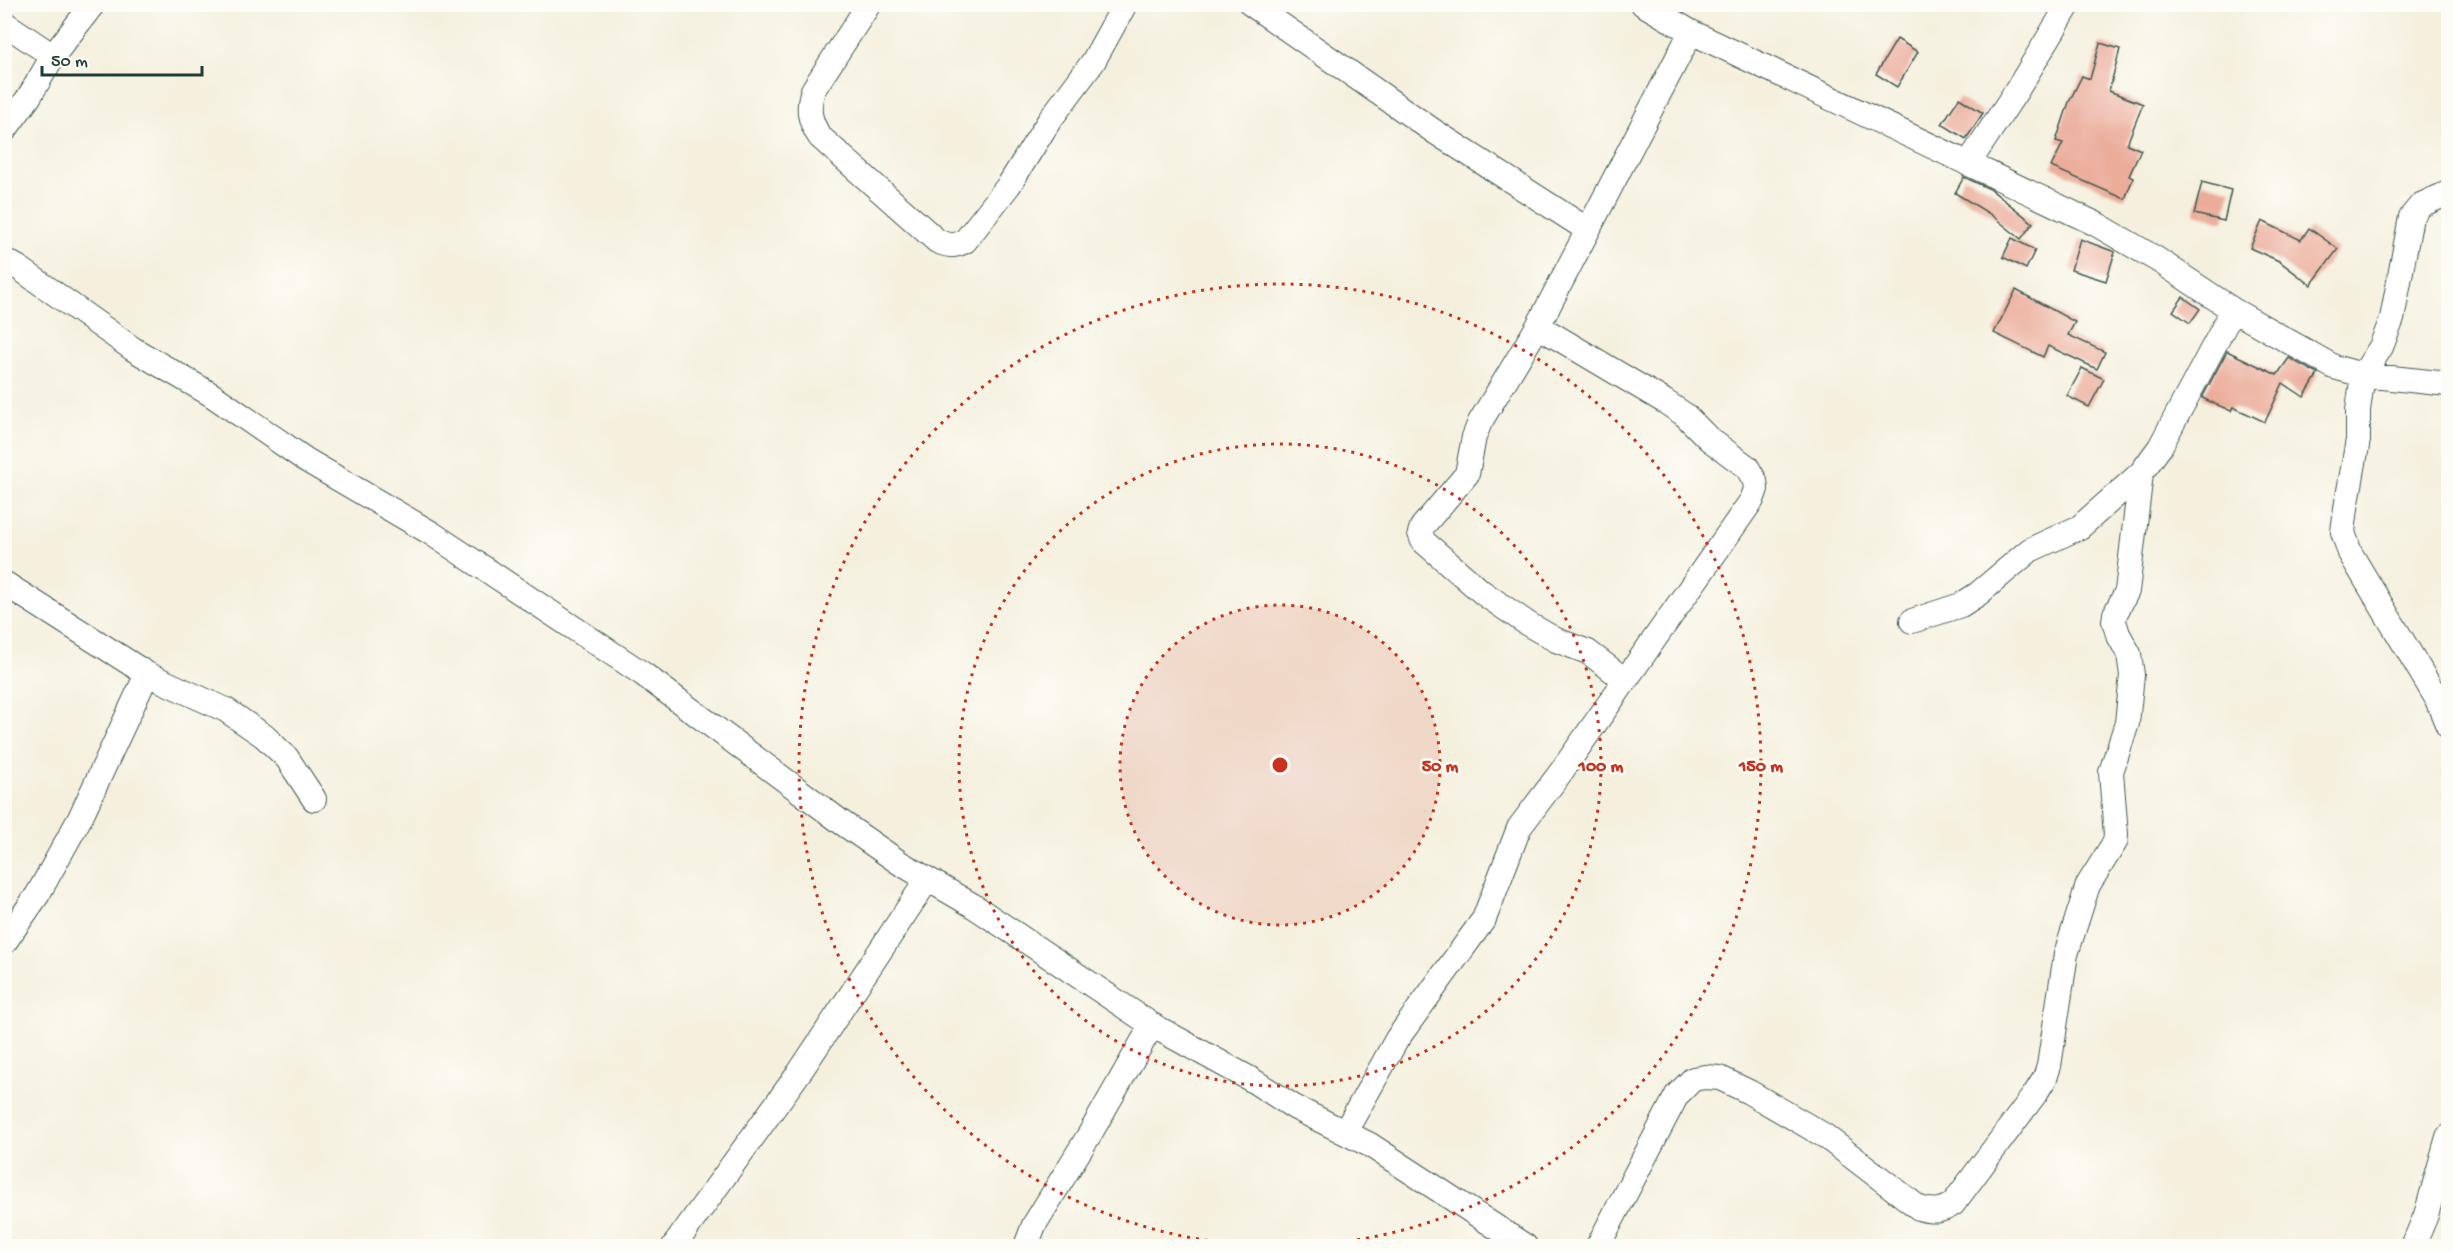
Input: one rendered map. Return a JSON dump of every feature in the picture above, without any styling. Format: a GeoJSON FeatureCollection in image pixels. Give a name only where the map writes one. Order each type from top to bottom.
{"type":"FeatureCollection","features":[{"type":"Feature","properties":{"kind":"street"},"geometry":{"type":"LineString","coordinates":[[4,131],[29,97],[53,56],[93,4]]}},
{"type":"Feature","properties":{"kind":"street"},"geometry":{"type":"LineString","coordinates":[[868,4],[813,90],[810,99],[810,123],[828,144],[937,241],[948,245],[957,245],[965,241],[1009,185],[1049,121],[1093,62],[1125,4]]}},
{"type":"Feature","properties":{"kind":"street"},"geometry":{"type":"LineString","coordinates":[[1251,4],[1435,132],[1588,230]]}},
{"type":"Feature","properties":{"kind":"street"},"geometry":{"type":"LineString","coordinates":[[1643,4],[1691,32],[2096,224],[2158,260],[2233,310],[2334,367],[2362,375],[2448,384]]}},
{"type":"Feature","properties":{"kind":"street"},"geometry":{"type":"LineString","coordinates":[[1968,164],[2017,90],[2069,4]]}},
{"type":"Feature","properties":{"kind":"street"},"geometry":{"type":"LineString","coordinates":[[4,23],[53,56]]}},
{"type":"Feature","properties":{"kind":"street"},"geometry":{"type":"LineString","coordinates":[[1625,680],[1588,652],[1556,640],[1483,593],[1423,540],[1420,533],[1422,527],[1467,474],[1474,437],[1480,422],[1538,326],[1691,32]]}},
{"type":"Feature","properties":{"kind":"street"},"geometry":{"type":"LineString","coordinates":[[2448,194],[2421,205],[2411,217],[2390,327],[2381,347],[2362,375],[2358,410],[2358,440],[2343,532],[2350,553],[2436,697],[2448,726]]}},
{"type":"Feature","properties":{"kind":"street"},"geometry":{"type":"LineString","coordinates":[[4,260],[19,268],[133,349],[212,395],[306,460],[431,533],[643,674],[841,822],[927,880],[972,905],[1152,1025],[1252,1080],[1294,1107],[1370,1145],[1525,1246]]}},
{"type":"Feature","properties":{"kind":"street"},"geometry":{"type":"LineString","coordinates":[[1912,621],[1961,605],[1978,594],[2030,550],[2080,527],[2141,473],[2160,447],[2233,310]]}},
{"type":"Feature","properties":{"kind":"street"},"geometry":{"type":"LineString","coordinates":[[1345,1132],[1397,1040],[1484,919],[1520,828],[1752,500],[1756,489],[1755,481],[1746,467],[1709,439],[1685,415],[1538,326]]}},
{"type":"Feature","properties":{"kind":"street"},"geometry":{"type":"LineString","coordinates":[[1598,1246],[1677,1095],[1693,1079],[1720,1078],[1749,1092],[1824,1136],[1919,1208],[1930,1212],[1944,1210],[1953,1204],[2035,1094],[2049,1066],[2066,954],[2075,923],[2088,885],[2115,842],[2111,772],[2127,723],[2132,675],[2129,654],[2114,621],[2115,614],[2127,591],[2141,473]]}},
{"type":"Feature","properties":{"kind":"street"},"geometry":{"type":"LineString","coordinates":[[4,583],[147,674],[226,710],[264,736],[287,758],[314,799]]}},
{"type":"Feature","properties":{"kind":"street"},"geometry":{"type":"LineString","coordinates":[[4,944],[38,894],[80,818],[147,674]]}},
{"type":"Feature","properties":{"kind":"street"},"geometry":{"type":"LineString","coordinates":[[674,1246],[801,1070],[927,880]]}},
{"type":"Feature","properties":{"kind":"street"},"geometry":{"type":"LineString","coordinates":[[1026,1246],[1034,1225],[1091,1132],[1152,1025]]}},
{"type":"Feature","properties":{"kind":"street"},"geometry":{"type":"LineString","coordinates":[[2413,1246],[2426,1215],[2448,1137]]}},
{"type":"Feature","properties":{"kind":"building"},"geometry":{"type":"Polygon","coordinates":[[[1897,39],[1918,52],[1897,87],[1876,74],[1897,39]]]}},
{"type":"Feature","properties":{"kind":"building"},"geometry":{"type":"Polygon","coordinates":[[[2100,43],[2120,49],[2109,91],[2143,104],[2127,144],[2141,150],[2129,176],[2133,178],[2125,199],[2051,167],[2063,143],[2056,141],[2069,102],[2082,76],[2090,79],[2100,43]]]}},
{"type":"Feature","properties":{"kind":"building"},"geometry":{"type":"Polygon","coordinates":[[[1959,98],[1983,113],[1966,139],[1942,124],[1959,98]]]}},
{"type":"Feature","properties":{"kind":"building"},"geometry":{"type":"Polygon","coordinates":[[[1964,177],[1990,189],[2033,223],[2021,239],[1990,214],[1955,193],[1964,177]]]}},
{"type":"Feature","properties":{"kind":"building"},"geometry":{"type":"Polygon","coordinates":[[[2202,182],[2231,190],[2224,221],[2194,214],[2202,182]]]}},
{"type":"Feature","properties":{"kind":"building"},"geometry":{"type":"Polygon","coordinates":[[[2262,221],[2301,240],[2309,228],[2338,249],[2311,285],[2279,261],[2250,248],[2262,221]]]}},
{"type":"Feature","properties":{"kind":"building"},"geometry":{"type":"Polygon","coordinates":[[[2012,238],[2035,250],[2026,269],[2003,257],[2012,238]]]}},
{"type":"Feature","properties":{"kind":"building"},"geometry":{"type":"Polygon","coordinates":[[[2080,239],[2115,252],[2106,281],[2071,270],[2080,239]]]}},
{"type":"Feature","properties":{"kind":"building"},"geometry":{"type":"Polygon","coordinates":[[[2016,290],[2075,322],[2068,335],[2105,352],[2097,369],[2048,346],[2043,357],[1994,333],[2016,290]]]}},
{"type":"Feature","properties":{"kind":"building"},"geometry":{"type":"Polygon","coordinates":[[[2183,297],[2200,309],[2190,323],[2173,311],[2183,297]]]}},
{"type":"Feature","properties":{"kind":"building"},"geometry":{"type":"Polygon","coordinates":[[[2227,351],[2277,375],[2289,358],[2318,374],[2304,397],[2283,383],[2265,422],[2233,407],[2231,411],[2202,398],[2227,351]]]}},
{"type":"Feature","properties":{"kind":"building"},"geometry":{"type":"Polygon","coordinates":[[[2082,368],[2104,379],[2089,407],[2067,396],[2082,368]]]}}]}
